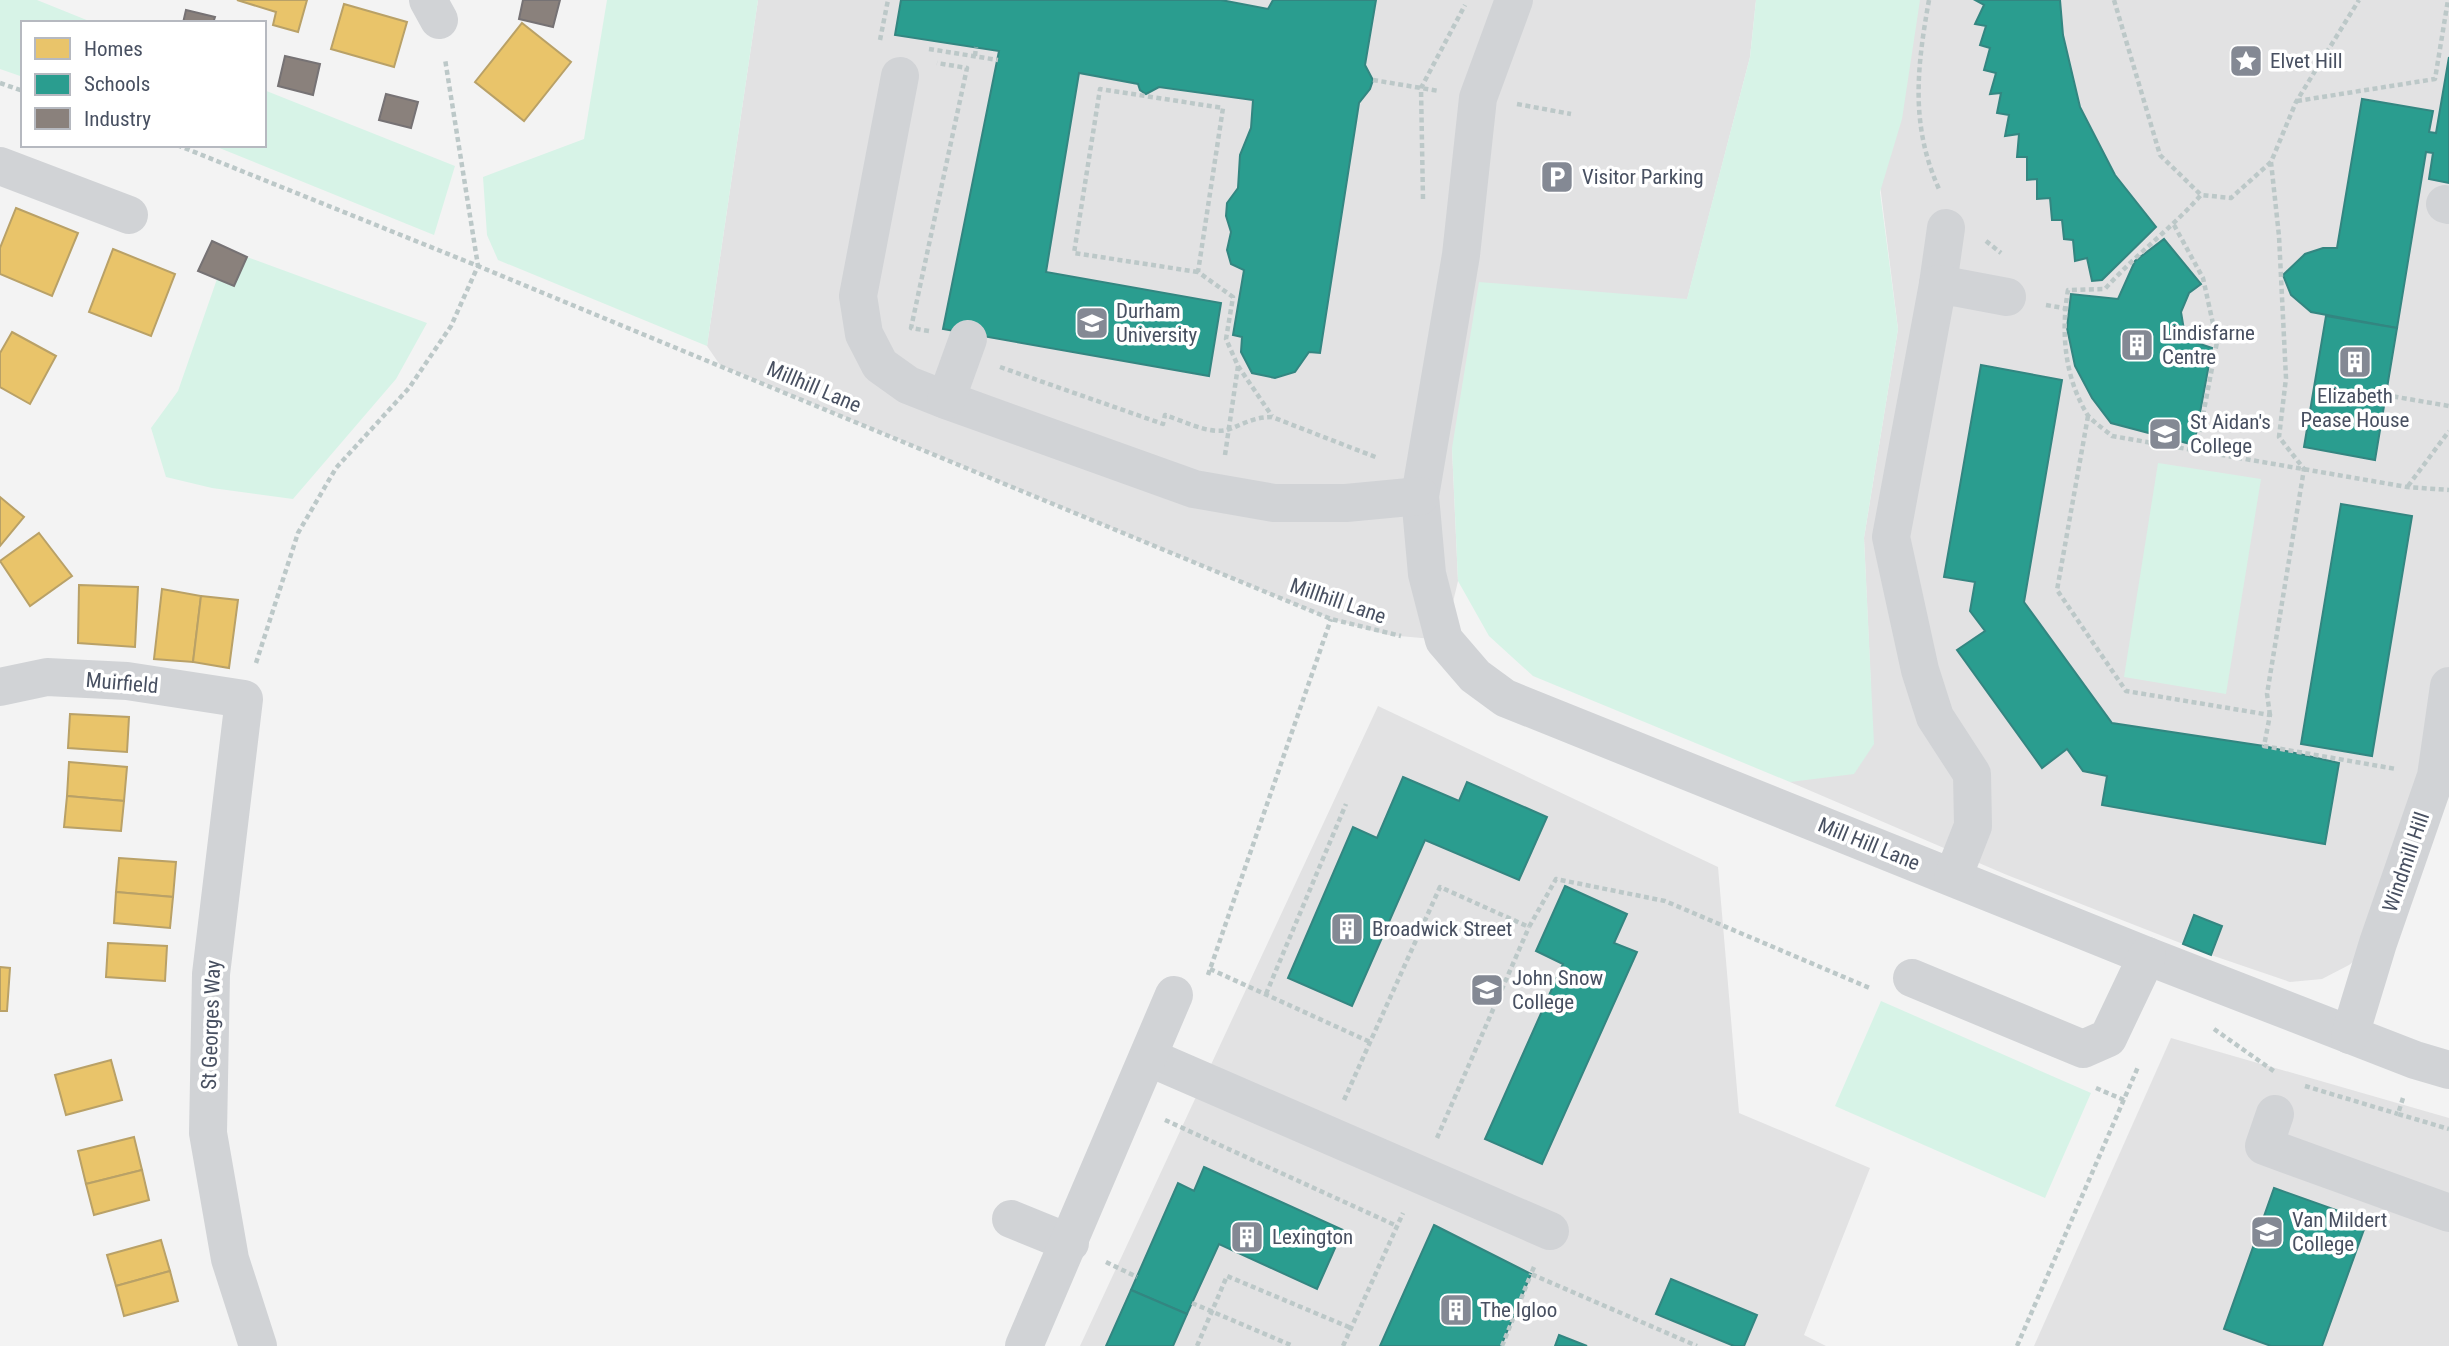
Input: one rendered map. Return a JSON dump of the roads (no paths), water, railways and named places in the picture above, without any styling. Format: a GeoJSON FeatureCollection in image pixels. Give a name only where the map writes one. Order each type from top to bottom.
{"type":"FeatureCollection","features":[{"type":"Feature","properties":{"kind":"street","name":"Mill Hill Lane"},"geometry":{"type":"LineString","coordinates":[[1514,0],[1478,98],[1461,255],[1420,496],[1427,574],[1444,640],[1475,676],[1505,698],[2147,956],[2350,1035],[2449,1070]]}},
{"type":"Feature","properties":{"kind":"street"},"geometry":{"type":"LineString","coordinates":[[900,76],[858,296],[864,334],[880,365],[908,385],[1194,489],[1274,503],[1346,503],[1420,496]]}},
{"type":"Feature","properties":{"kind":"street"},"geometry":{"type":"LineString","coordinates":[[0,166],[128,215]]}},
{"type":"Feature","properties":{"kind":"street"},"geometry":{"type":"LineString","coordinates":[[1953,877],[1973,827],[1972,774],[1931,705],[1920,670],[1891,537],[1938,284],[1957,222]]}},
{"type":"Feature","properties":{"kind":"street"},"geometry":{"type":"LineString","coordinates":[[1938,284],[2024,296]]}},
{"type":"Feature","properties":{"kind":"street"},"geometry":{"type":"LineString","coordinates":[[946,400],[965,346]]}},
{"type":"Feature","properties":{"kind":"street","name":"Muirfield"},"geometry":{"type":"LineString","coordinates":[[0,687],[47,677],[127,681],[244,699]]}},
{"type":"Feature","properties":{"kind":"street","name":"Windmill Hill"},"geometry":{"type":"LineString","coordinates":[[2350,1035],[2378,943],[2436,776],[2449,686]]}},
{"type":"Feature","properties":{"kind":"street","name":"St Georges Way"},"geometry":{"type":"LineString","coordinates":[[244,699],[211,974],[208,1133],[230,1259],[258,1346]]}},
{"type":"Feature","properties":{"kind":"street"},"geometry":{"type":"LineString","coordinates":[[1912,978],[2083,1049],[2108,1038],[2147,956]]}},
{"type":"Feature","properties":{"kind":"street"},"geometry":{"type":"LineString","coordinates":[[1024,1346],[1083,1251],[1148,1057],[1174,995]]}},
{"type":"Feature","properties":{"kind":"street"},"geometry":{"type":"LineString","coordinates":[[1148,1057],[1550,1231]]}},
{"type":"Feature","properties":{"kind":"street"},"geometry":{"type":"LineString","coordinates":[[2275,1114],[2264,1146],[2449,1213]]}},
{"type":"Feature","properties":{"kind":"street"},"geometry":{"type":"LineString","coordinates":[[1011,1219],[1083,1251]]}},
{"type":"Feature","properties":{"kind":"place","name":"Elvet Hill"},"geometry":{"type":"Point","coordinates":[2246,61]}},
{"type":"Feature","properties":{"kind":"place","name":"Visitor Parking"},"geometry":{"type":"Point","coordinates":[1557,177]}},
{"type":"Feature","properties":{"kind":"place","name":"Durham University"},"geometry":{"type":"Point","coordinates":[1092,323]}},
{"type":"Feature","properties":{"kind":"place","name":"Lindisfarne Centre"},"geometry":{"type":"Point","coordinates":[2137,345]}},
{"type":"Feature","properties":{"kind":"place","name":"Elizabeth Pease House"},"geometry":{"type":"Point","coordinates":[2355,362]}},
{"type":"Feature","properties":{"kind":"place","name":"St Aidan's College"},"geometry":{"type":"Point","coordinates":[2165,434]}},
{"type":"Feature","properties":{"kind":"place","name":"Broadwick Street"},"geometry":{"type":"Point","coordinates":[1347,929]}},
{"type":"Feature","properties":{"kind":"place","name":"John Snow College"},"geometry":{"type":"Point","coordinates":[1487,990]}},
{"type":"Feature","properties":{"kind":"place","name":"Van Mildert College"},"geometry":{"type":"Point","coordinates":[2267,1232]}},
{"type":"Feature","properties":{"kind":"place","name":"Lexington"},"geometry":{"type":"Point","coordinates":[1247,1237]}},
{"type":"Feature","properties":{"kind":"place","name":"The Igloo"},"geometry":{"type":"Point","coordinates":[1456,1310]}}]}
